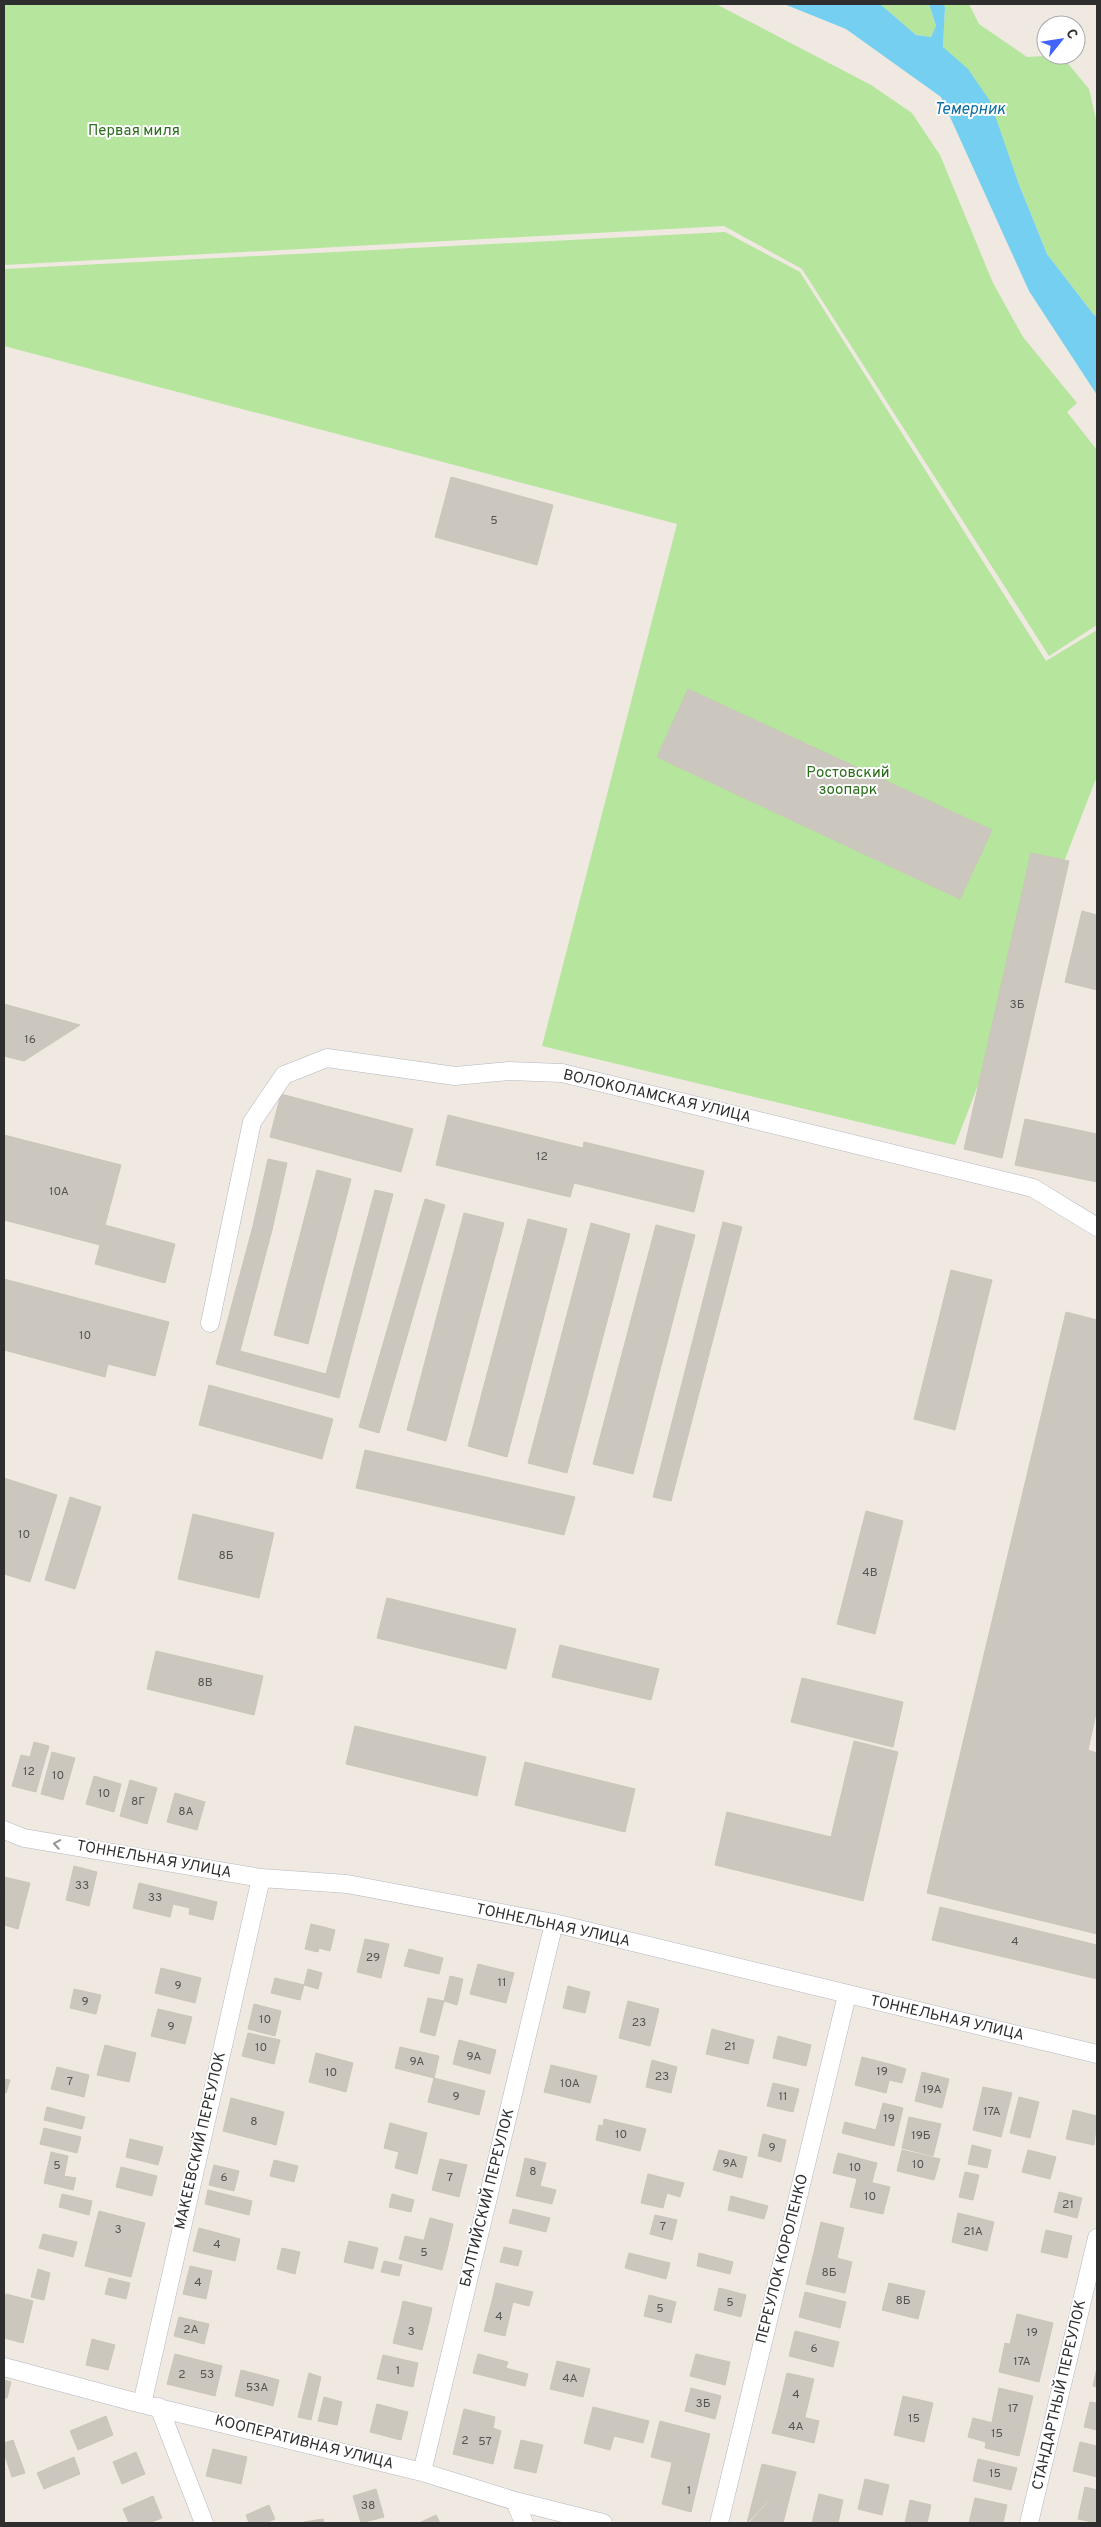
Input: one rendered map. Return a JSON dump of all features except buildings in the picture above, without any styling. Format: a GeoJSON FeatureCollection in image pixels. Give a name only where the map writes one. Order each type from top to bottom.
{"type":"FeatureCollection","features":[{"type":"Feature","properties":{"kind":"street","name":"ВОЛОКОЛАМСКАЯ УЛИЦА"},"geometry":{"type":"LineString","coordinates":[[210,1323],[252,1122],[284,1075],[327,1058],[454,1076],[509,1071],[562,1073],[1033,1188],[1097,1227]]}},
{"type":"Feature","properties":{"kind":"street","name":"ТОННЕЛЬНАЯ УЛИЦА"},"geometry":{"type":"LineString","coordinates":[[4,1830],[24,1838],[261,1878],[347,1884],[554,1923],[1097,2054]]}},
{"type":"Feature","properties":{"kind":"street","name":"МАКЕЕВСКИЙ ПЕРЕУЛОК"},"geometry":{"type":"LineString","coordinates":[[151,2406],[261,1878]]}},
{"type":"Feature","properties":{"kind":"street","name":"БАЛТИЙСКИЙ ПЕРЕУЛОК"},"geometry":{"type":"LineString","coordinates":[[422,2472],[554,1923]]}},
{"type":"Feature","properties":{"kind":"street","name":"ПЕРЕУЛОК КОРОЛЕНКО"},"geometry":{"type":"LineString","coordinates":[[719,2523],[847,1995]]}},
{"type":"Feature","properties":{"kind":"street","name":"СТАНДАРТНЫЙ ПЕРЕУЛОК"},"geometry":{"type":"LineString","coordinates":[[1029,2523],[1097,2238]]}},
{"type":"Feature","properties":{"kind":"street","name":"КООПЕРАТИВНАЯ УЛИЦА"},"geometry":{"type":"LineString","coordinates":[[4,2367],[151,2406],[422,2472],[515,2500],[603,2523]]}},
{"type":"Feature","properties":{"kind":"street"},"geometry":{"type":"LineString","coordinates":[[151,2406],[204,2523]]}},
{"type":"Feature","properties":{"kind":"street"},"geometry":{"type":"LineString","coordinates":[[515,2500],[524,2523]]}},
{"type":"Feature","properties":{"kind":"green space","name":"Первая миля"},"geometry":{"type":"Polygon","coordinates":[[[4,4],[716,4],[871,85],[912,113],[940,155],[993,283],[1023,337],[1077,403],[1067,412],[1097,450],[1097,625],[1049,656],[802,269],[724,226],[4,265],[4,4]]]}},
{"type":"Feature","properties":{"kind":"green space"},"geometry":{"type":"Polygon","coordinates":[[[880,4],[929,4],[936,27],[931,37],[916,35],[880,4]]]}},
{"type":"Feature","properties":{"kind":"green space"},"geometry":{"type":"Polygon","coordinates":[[[943,4],[969,4],[979,24],[1027,57],[1036,56],[1036,65],[1069,65],[1089,89],[1097,124],[1097,316],[1094,315],[1047,254],[1018,182],[943,47],[945,8],[943,4]]]}},
{"type":"Feature","properties":{"kind":"green space","name":"Ростовский зоопарк"},"geometry":{"type":"Polygon","coordinates":[[[725,232],[800,272],[1046,661],[1097,630],[1097,776],[955,1145],[542,1046],[677,524],[4,346],[4,269],[725,232]]]}},
{"type":"Feature","properties":{"kind":"water","name":"Темерник"},"geometry":{"type":"Polygon","coordinates":[[[784,4],[880,4],[916,35],[931,37],[936,26],[929,4],[943,4],[945,7],[943,47],[968,69],[990,101],[1018,182],[1047,254],[1094,315],[1097,316],[1097,395],[1029,291],[941,97],[846,29],[784,4]]]}}]}
